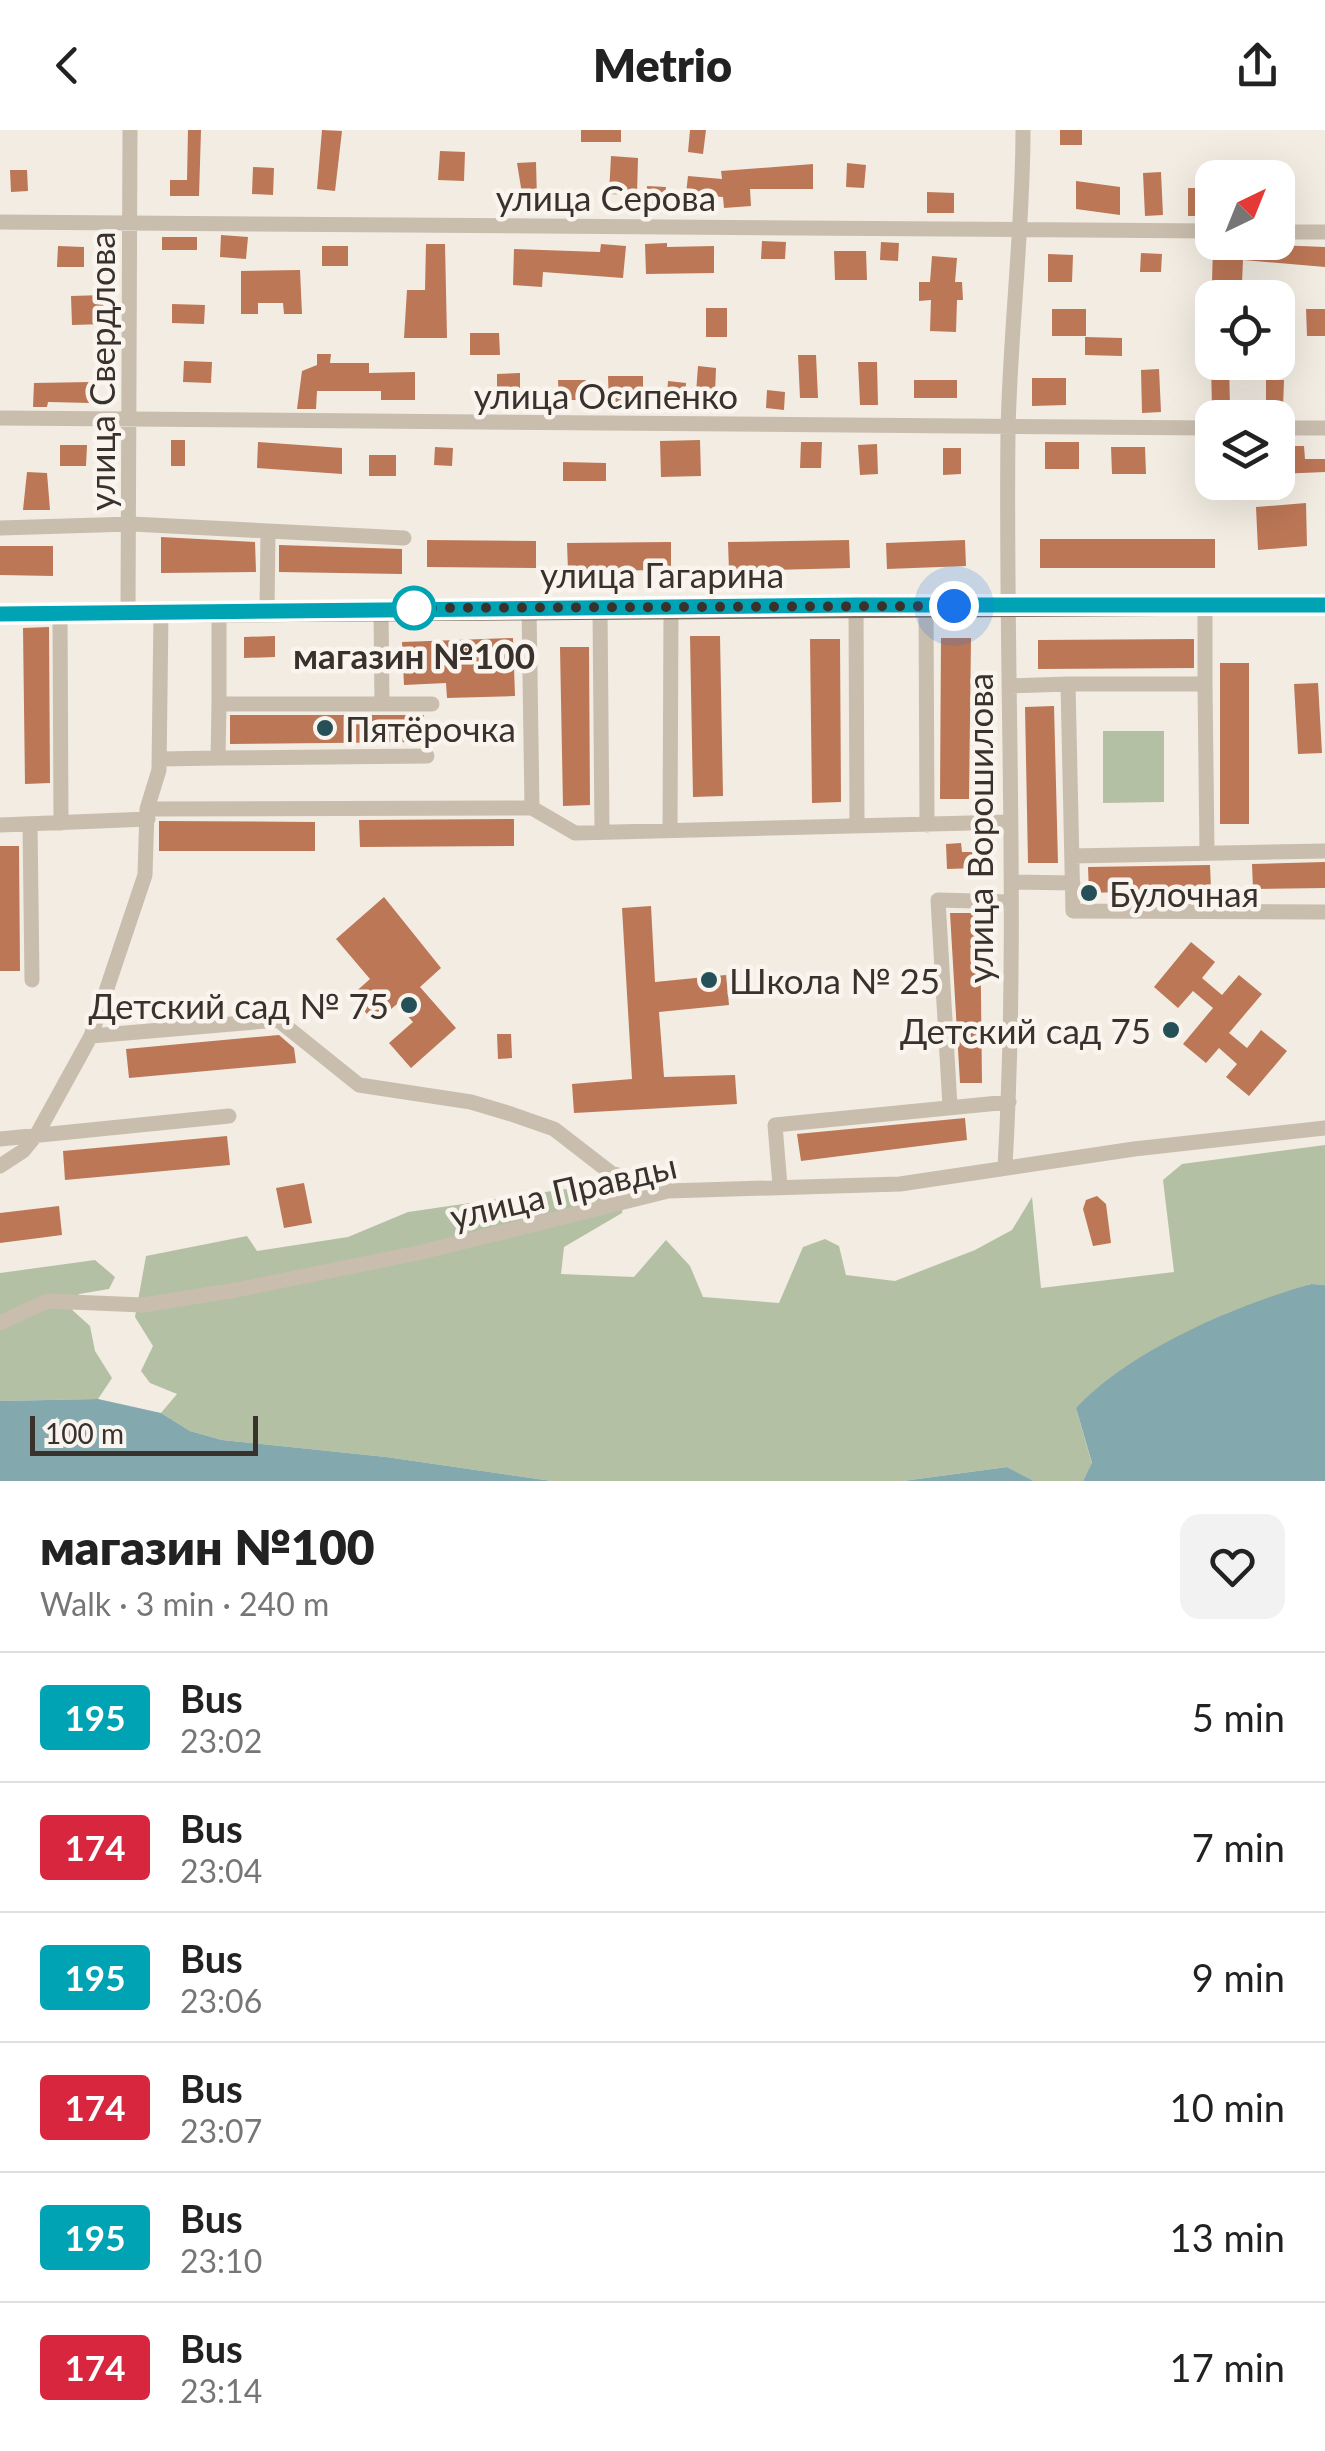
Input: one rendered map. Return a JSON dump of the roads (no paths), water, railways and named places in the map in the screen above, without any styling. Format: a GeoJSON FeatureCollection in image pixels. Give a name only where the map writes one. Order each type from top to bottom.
{"type":"FeatureCollection","features":[{"type":"Feature","properties":{"kind":"main road","name":"улица Гагарина"},"geometry":{"type":"LineString","coordinates":[[0,614],[381,608],[1325,605]]}},
{"type":"Feature","properties":{"kind":"street","name":"улица Свердлова"},"geometry":{"type":"LineString","coordinates":[[128,612],[132,524],[127,419],[130,130]]}},
{"type":"Feature","properties":{"kind":"street","name":"улица Ворошилова"},"geometry":{"type":"LineString","coordinates":[[1004,1166],[1011,882],[1008,428],[1023,230],[1023,130]]}},
{"type":"Feature","properties":{"kind":"street","name":"улица Серова"},"geometry":{"type":"LineString","coordinates":[[0,222],[1195,231]]}},
{"type":"Feature","properties":{"kind":"street"},"geometry":{"type":"LineString","coordinates":[[1295,232],[1325,232]]}},
{"type":"Feature","properties":{"kind":"street","name":"улица Осипенко"},"geometry":{"type":"LineString","coordinates":[[0,418],[1195,428]]}},
{"type":"Feature","properties":{"kind":"street"},"geometry":{"type":"LineString","coordinates":[[1295,428],[1325,428]]}},
{"type":"Feature","properties":{"kind":"street"},"geometry":{"type":"LineString","coordinates":[[0,528],[132,524],[404,538]]}},
{"type":"Feature","properties":{"kind":"street"},"geometry":{"type":"LineString","coordinates":[[267,610],[268,532]]}},
{"type":"Feature","properties":{"kind":"street"},"geometry":{"type":"LineString","coordinates":[[856,605],[857,826]]}},
{"type":"Feature","properties":{"kind":"street"},"geometry":{"type":"LineString","coordinates":[[926,605],[928,825]]}},
{"type":"Feature","properties":{"kind":"street"},"geometry":{"type":"LineString","coordinates":[[1205,606],[1206,853]]}},
{"type":"Feature","properties":{"kind":"street"},"geometry":{"type":"LineString","coordinates":[[381,608],[382,704]]}},
{"type":"Feature","properties":{"kind":"street"},"geometry":{"type":"LineString","coordinates":[[529,608],[532,808]]}},
{"type":"Feature","properties":{"kind":"street"},"geometry":{"type":"LineString","coordinates":[[670,830],[671,608]]}},
{"type":"Feature","properties":{"kind":"street"},"geometry":{"type":"LineString","coordinates":[[600,609],[602,832]]}},
{"type":"Feature","properties":{"kind":"street"},"geometry":{"type":"LineString","coordinates":[[218,758],[219,611]]}},
{"type":"Feature","properties":{"kind":"street"},"geometry":{"type":"LineString","coordinates":[[0,1166],[37,1134],[91,1036],[144,874],[147,814],[160,759],[162,612]]}},
{"type":"Feature","properties":{"kind":"street"},"geometry":{"type":"LineString","coordinates":[[60,613],[61,824]]}},
{"type":"Feature","properties":{"kind":"street"},"geometry":{"type":"LineString","coordinates":[[1068,684],[1073,910],[1325,912]]}},
{"type":"Feature","properties":{"kind":"street"},"geometry":{"type":"LineString","coordinates":[[1009,686],[1205,684]]}},
{"type":"Feature","properties":{"kind":"street"},"geometry":{"type":"LineString","coordinates":[[219,704],[432,704]]}},
{"type":"Feature","properties":{"kind":"street"},"geometry":{"type":"LineString","coordinates":[[160,759],[427,756]]}},
{"type":"Feature","properties":{"kind":"street"},"geometry":{"type":"LineString","coordinates":[[0,825],[61,824],[147,814],[532,808],[575,833],[1010,822]]}},
{"type":"Feature","properties":{"kind":"street"},"geometry":{"type":"LineString","coordinates":[[30,824],[32,980]]}},
{"type":"Feature","properties":{"kind":"street"},"geometry":{"type":"LineString","coordinates":[[1072,856],[1325,850]]}},
{"type":"Feature","properties":{"kind":"street"},"geometry":{"type":"LineString","coordinates":[[1011,882],[1073,884]]}},
{"type":"Feature","properties":{"kind":"street"},"geometry":{"type":"LineString","coordinates":[[950,1106],[938,900],[1010,902]]}},
{"type":"Feature","properties":{"kind":"street"},"geometry":{"type":"LineString","coordinates":[[91,1036],[278,1020],[359,1086],[470,1102],[511,1114],[554,1129],[611,1173],[668,1192]]}},
{"type":"Feature","properties":{"kind":"street"},"geometry":{"type":"LineString","coordinates":[[780,1186],[775,1126],[1008,1102]]}},
{"type":"Feature","properties":{"kind":"street"},"geometry":{"type":"LineString","coordinates":[[0,1139],[229,1116]]}},
{"type":"Feature","properties":{"kind":"street","name":"улица Правды"},"geometry":{"type":"LineString","coordinates":[[0,1323],[47,1300],[143,1306],[236,1290],[493,1236],[668,1192],[900,1184],[1004,1166],[1075,1164],[1325,1128]]}},
{"type":"Feature","properties":{"kind":"water"},"geometry":{"type":"Polygon","coordinates":[[[1311,1284],[1325,1285],[1325,1481],[1083,1481],[1092,1463],[1076,1408],[1099,1387],[1185,1332],[1250,1304],[1311,1284]]]}},
{"type":"Feature","properties":{"kind":"water"},"geometry":{"type":"Polygon","coordinates":[[[98,1399],[161,1413],[190,1431],[222,1440],[386,1457],[552,1481],[0,1481],[0,1401],[98,1399]]]}},
{"type":"Feature","properties":{"kind":"water"},"geometry":{"type":"Polygon","coordinates":[[[1007,1467],[1034,1481],[903,1481],[1007,1467]]]}},
{"type":"Feature","properties":{"kind":"place","name":"магазин №100"},"geometry":{"type":"Point","coordinates":[414,608]}},
{"type":"Feature","properties":{"kind":"place","name":"Пятёрочка"},"geometry":{"type":"Point","coordinates":[325,728]}},
{"type":"Feature","properties":{"kind":"place","name":"Булочная"},"geometry":{"type":"Point","coordinates":[1089,893]}},
{"type":"Feature","properties":{"kind":"place","name":"Школа № 25"},"geometry":{"type":"Point","coordinates":[709,980]}},
{"type":"Feature","properties":{"kind":"place","name":"Детский сад № 75"},"geometry":{"type":"Point","coordinates":[409,1005]}},
{"type":"Feature","properties":{"kind":"place","name":"Детский сад 75"},"geometry":{"type":"Point","coordinates":[1171,1030]}}]}
